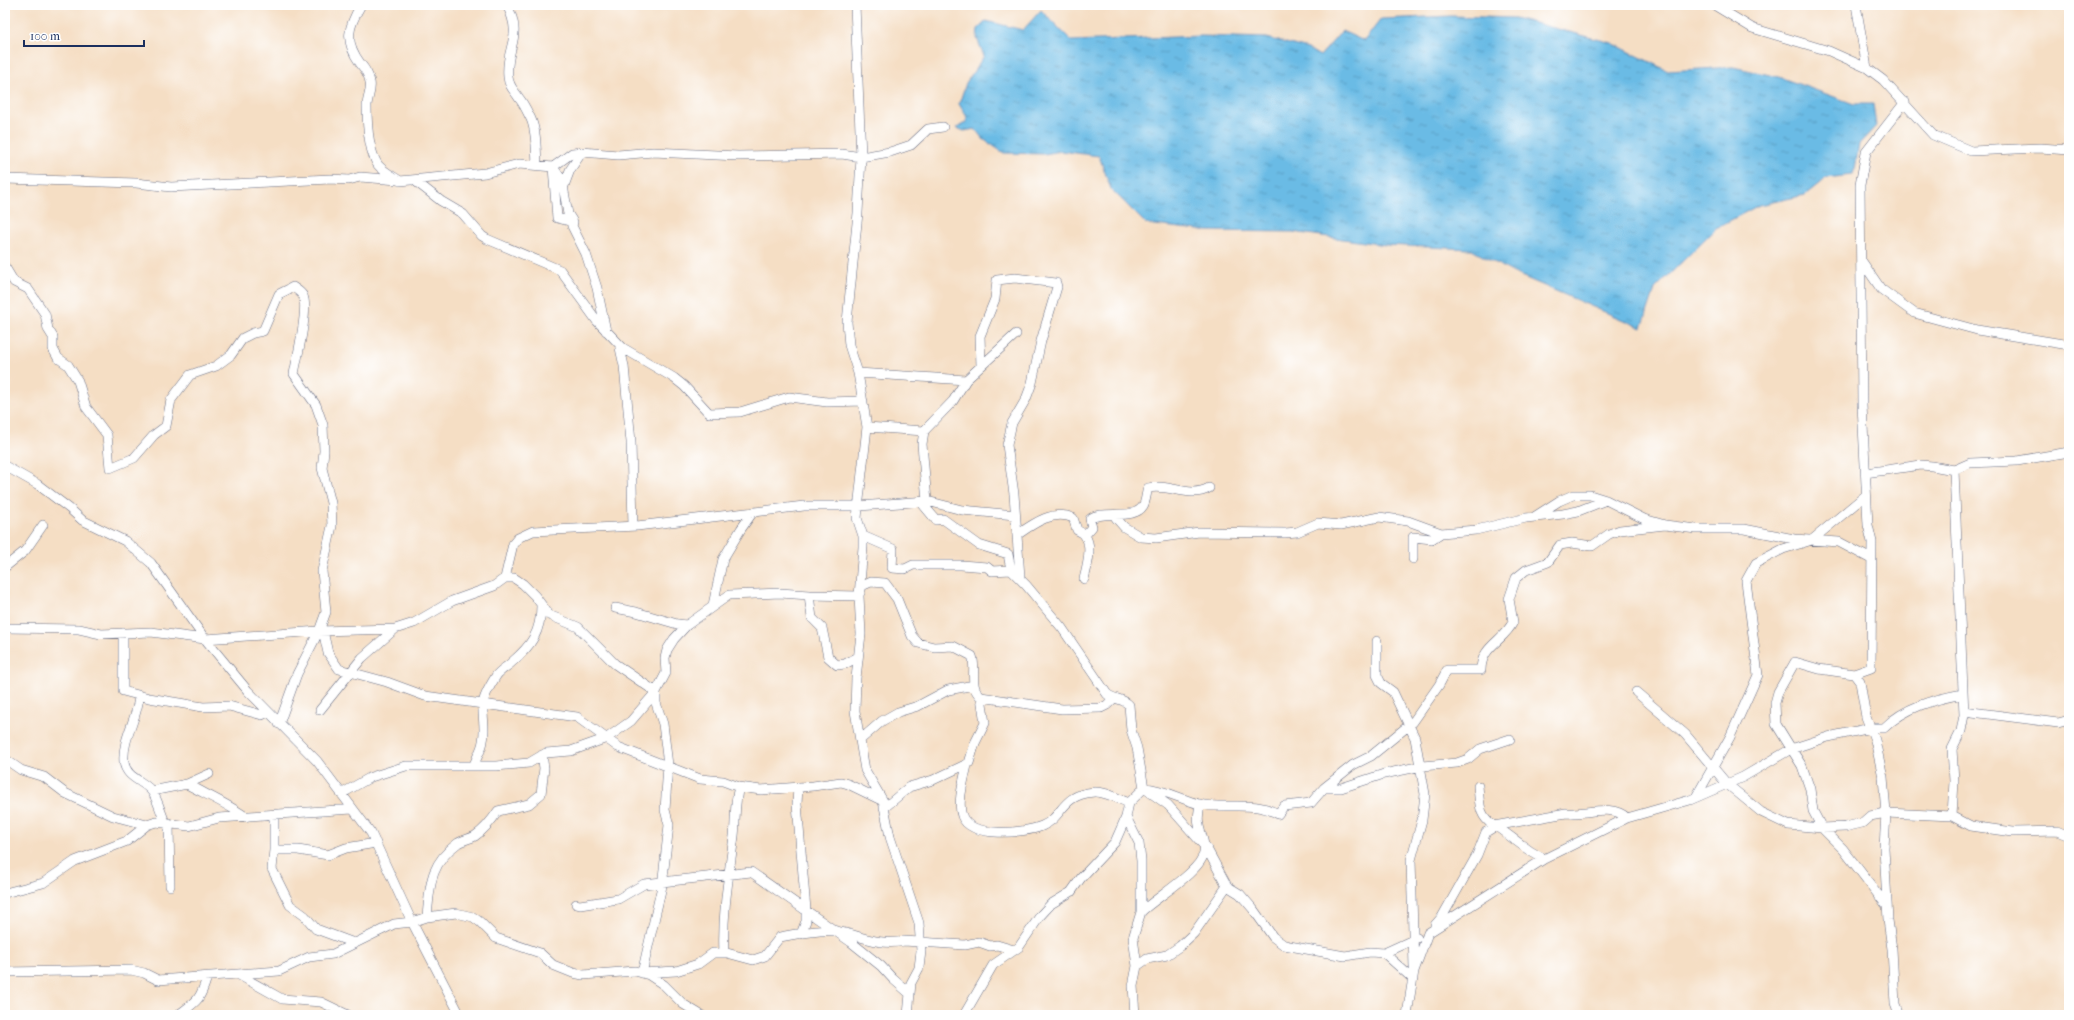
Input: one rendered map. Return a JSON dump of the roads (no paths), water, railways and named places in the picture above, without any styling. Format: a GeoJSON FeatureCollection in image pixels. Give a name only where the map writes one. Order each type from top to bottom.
{"type":"FeatureCollection","features":[{"type":"Feature","properties":{"kind":"street"},"geometry":{"type":"LineString","coordinates":[[361,5],[350,25],[349,35],[355,56],[366,72],[370,82],[367,106],[370,144],[373,156],[379,166],[399,180]]}},
{"type":"Feature","properties":{"kind":"street"},"geometry":{"type":"LineString","coordinates":[[507,5],[514,18],[515,26],[509,56],[508,78],[511,90],[520,98],[531,120],[537,165]]}},
{"type":"Feature","properties":{"kind":"street"},"geometry":{"type":"LineString","coordinates":[[855,5],[861,158],[858,213],[847,322],[849,345],[858,372],[867,427],[857,518],[863,536],[859,597],[861,634],[858,657],[855,711],[865,770],[883,804],[890,838],[919,924],[920,968],[911,984],[908,1015]]}},
{"type":"Feature","properties":{"kind":"street"},"geometry":{"type":"LineString","coordinates":[[1714,5],[1752,28],[1829,51],[1867,68],[1883,80],[1933,135],[1971,151],[2040,148],[2069,150]]}},
{"type":"Feature","properties":{"kind":"street"},"geometry":{"type":"LineString","coordinates":[[1856,5],[1867,68]]}},
{"type":"Feature","properties":{"kind":"street"},"geometry":{"type":"LineString","coordinates":[[1887,906],[1843,849],[1822,828],[1813,811],[1810,789],[1802,766],[1776,724],[1774,703],[1778,692],[1795,662],[1819,669],[1854,674],[1871,668],[1872,542],[1868,525],[1862,406],[1860,185],[1866,152],[1904,102]]}},
{"type":"Feature","properties":{"kind":"street"},"geometry":{"type":"LineString","coordinates":[[5,179],[136,184],[171,187],[330,179],[348,180],[360,177],[414,180],[436,176],[485,173],[512,165],[537,165],[553,167],[574,152],[618,155],[653,152],[738,156],[842,154],[861,158],[890,152],[912,145],[928,129],[943,126]]}},
{"type":"Feature","properties":{"kind":"street"},"geometry":{"type":"LineString","coordinates":[[564,186],[570,170],[582,152]]}},
{"type":"Feature","properties":{"kind":"street"},"geometry":{"type":"LineString","coordinates":[[553,167],[560,176],[564,186],[568,214],[573,222],[572,226],[586,254],[597,288],[606,332]]}},
{"type":"Feature","properties":{"kind":"street"},"geometry":{"type":"LineString","coordinates":[[553,167],[557,218],[573,222]]}},
{"type":"Feature","properties":{"kind":"street"},"geometry":{"type":"LineString","coordinates":[[414,180],[446,204],[463,214],[482,236],[560,270],[606,332],[623,348],[679,382],[709,413],[716,414],[740,412],[789,397],[827,402],[863,401]]}},
{"type":"Feature","properties":{"kind":"street"},"geometry":{"type":"LineString","coordinates":[[1861,260],[1881,289],[1914,312],[1977,330],[2069,345]]}},
{"type":"Feature","properties":{"kind":"street"},"geometry":{"type":"LineString","coordinates":[[5,267],[14,282],[28,289],[45,314],[48,329],[53,338],[53,349],[58,358],[68,365],[78,381],[86,407],[107,435],[110,468],[134,458],[154,435],[166,426],[171,400],[190,375],[216,366],[231,355],[243,338],[253,333],[263,331],[280,294],[293,287],[300,293],[304,303],[302,333],[294,374],[316,405],[323,425],[324,451],[322,468],[332,514],[331,535],[322,571],[326,612],[321,631],[297,674],[279,724]]}},
{"type":"Feature","properties":{"kind":"street"},"geometry":{"type":"LineString","coordinates":[[981,366],[980,336],[995,299],[997,280],[1015,278],[1056,283],[1057,287],[1041,341],[1032,383],[1026,399],[1012,422],[1007,445],[1015,514],[1020,578]]}},
{"type":"Feature","properties":{"kind":"street"},"geometry":{"type":"LineString","coordinates":[[1016,334],[966,380],[953,401],[924,431],[922,444],[924,502],[936,520],[944,519],[979,546],[1008,554],[1011,570],[1020,578],[1062,628],[1108,694],[1113,699],[1123,700],[1129,705],[1131,730],[1137,748],[1144,788],[1168,805],[1204,845],[1227,886],[1240,894],[1253,908],[1273,937],[1284,945],[1345,956],[1370,952],[1384,953],[1428,933],[1544,859],[1627,818],[1696,797],[1727,784],[1743,777],[1791,749],[1828,737],[1871,728],[1884,728],[1894,718],[1934,699],[1963,694]]}},
{"type":"Feature","properties":{"kind":"street"},"geometry":{"type":"LineString","coordinates":[[620,348],[624,366],[631,442],[634,526]]}},
{"type":"Feature","properties":{"kind":"street"},"geometry":{"type":"LineString","coordinates":[[858,372],[966,380]]}},
{"type":"Feature","properties":{"kind":"street"},"geometry":{"type":"LineString","coordinates":[[867,427],[924,431]]}},
{"type":"Feature","properties":{"kind":"street"},"geometry":{"type":"LineString","coordinates":[[1865,473],[1922,465],[1954,470],[1970,463],[2017,461],[2069,452]]}},
{"type":"Feature","properties":{"kind":"street"},"geometry":{"type":"LineString","coordinates":[[5,466],[37,484],[82,520],[125,541],[151,563],[205,639],[248,691],[317,761],[371,833],[412,922],[460,1015]]}},
{"type":"Feature","properties":{"kind":"street"},"geometry":{"type":"LineString","coordinates":[[1952,816],[1954,781],[1952,749],[1961,731],[1964,711],[1954,470]]}},
{"type":"Feature","properties":{"kind":"street"},"geometry":{"type":"LineString","coordinates":[[1085,535],[1092,527],[1091,518],[1107,514],[1116,516],[1138,511],[1143,506],[1148,488],[1161,486],[1194,493],[1202,492],[1209,488]]}},
{"type":"Feature","properties":{"kind":"street"},"geometry":{"type":"LineString","coordinates":[[1534,517],[1559,501],[1573,495],[1590,495],[1606,500],[1644,518],[1665,525],[1696,529],[1744,529],[1794,539],[1838,542],[1871,559]]}},
{"type":"Feature","properties":{"kind":"street"},"geometry":{"type":"LineString","coordinates":[[1696,797],[1730,737],[1758,675],[1746,581],[1756,563],[1783,549],[1812,540],[1866,495]]}},
{"type":"Feature","properties":{"kind":"street"},"geometry":{"type":"LineString","coordinates":[[1413,559],[1413,537],[1432,539],[1441,534],[1476,530],[1534,517],[1578,511],[1606,500]]}},
{"type":"Feature","properties":{"kind":"street"},"geometry":{"type":"LineString","coordinates":[[505,578],[513,544],[518,538],[533,531],[634,526],[804,506],[859,506],[924,502],[966,511],[1015,514]]}},
{"type":"Feature","properties":{"kind":"street"},"geometry":{"type":"LineString","coordinates":[[713,605],[723,560],[753,512]]}},
{"type":"Feature","properties":{"kind":"street"},"geometry":{"type":"LineString","coordinates":[[1017,535],[1049,517],[1064,515],[1073,518],[1077,530],[1085,535],[1089,558],[1084,579]]}},
{"type":"Feature","properties":{"kind":"street"},"geometry":{"type":"LineString","coordinates":[[1116,516],[1124,527],[1141,537],[1156,538],[1199,532],[1285,534],[1297,532],[1318,523],[1341,525],[1379,517],[1408,522],[1441,534]]}},
{"type":"Feature","properties":{"kind":"street"},"geometry":{"type":"LineString","coordinates":[[5,567],[26,551],[43,525]]}},
{"type":"Feature","properties":{"kind":"street"},"geometry":{"type":"LineString","coordinates":[[964,1015],[992,965],[1014,950],[1025,940],[1040,916],[1052,904],[1071,892],[1081,878],[1115,842],[1126,817],[1128,803],[1144,788],[1158,789],[1200,804],[1268,808],[1278,814],[1284,806],[1311,803],[1324,788],[1353,765],[1371,756],[1410,724],[1439,685],[1446,670],[1481,670],[1481,661],[1487,649],[1507,631],[1513,622],[1509,599],[1513,583],[1519,574],[1548,562],[1560,545],[1572,543],[1592,546],[1609,534],[1620,530],[1665,525]]}},
{"type":"Feature","properties":{"kind":"street"},"geometry":{"type":"LineString","coordinates":[[863,536],[893,549],[892,568],[905,569],[913,565],[961,565],[987,567],[992,571],[1011,570]]}},
{"type":"Feature","properties":{"kind":"street"},"geometry":{"type":"LineString","coordinates":[[5,628],[79,629],[101,634],[151,632],[205,639],[321,631],[395,629],[414,623],[452,601],[494,586],[505,578],[514,578],[523,584],[535,596],[549,615],[578,627],[610,659],[656,692]]}},
{"type":"Feature","properties":{"kind":"street"},"geometry":{"type":"LineString","coordinates":[[859,597],[862,586],[871,582],[886,583],[897,599],[912,636],[918,643],[934,646],[953,646],[972,656],[974,685],[976,692],[980,697],[985,723],[976,743],[971,760],[967,765],[933,780],[909,787],[883,804]]}},
{"type":"Feature","properties":{"kind":"street"},"geometry":{"type":"LineString","coordinates":[[341,794],[371,777],[406,766],[474,766],[529,763],[546,753],[571,751],[606,738],[631,721],[656,692],[666,673],[665,658],[667,650],[674,639],[687,625],[724,597],[734,594],[785,593],[859,597]]}},
{"type":"Feature","properties":{"kind":"street"},"geometry":{"type":"LineString","coordinates":[[809,595],[812,618],[822,628],[828,657],[838,665],[845,664],[858,657]]}},
{"type":"Feature","properties":{"kind":"street"},"geometry":{"type":"LineString","coordinates":[[474,766],[476,756],[483,743],[485,729],[483,703],[496,675],[523,653],[534,638],[541,623],[542,606]]}},
{"type":"Feature","properties":{"kind":"street"},"geometry":{"type":"LineString","coordinates":[[615,608],[636,612],[677,624],[687,625]]}},
{"type":"Feature","properties":{"kind":"street"},"geometry":{"type":"LineString","coordinates":[[320,710],[362,658],[395,629]]}},
{"type":"Feature","properties":{"kind":"street"},"geometry":{"type":"LineString","coordinates":[[321,631],[328,653],[339,669],[351,671],[387,682],[425,696],[483,703],[577,718],[618,747],[668,765],[700,779],[723,781],[739,787],[761,790],[840,782],[848,784],[883,804]]}},
{"type":"Feature","properties":{"kind":"street"},"geometry":{"type":"LineString","coordinates":[[123,633],[123,691],[139,696],[203,707],[229,706],[262,715],[268,712]]}},
{"type":"Feature","properties":{"kind":"street"},"geometry":{"type":"LineString","coordinates":[[1377,641],[1377,675],[1381,683],[1393,692],[1410,724],[1415,738],[1425,794],[1422,820],[1411,860],[1413,975],[1407,1015]]}},
{"type":"Feature","properties":{"kind":"street"},"geometry":{"type":"LineString","coordinates":[[1854,674],[1860,682],[1866,717],[1871,728],[1883,777],[1886,812],[1884,848],[1887,906],[1892,949],[1895,1004],[1899,1015]]}},
{"type":"Feature","properties":{"kind":"street"},"geometry":{"type":"LineString","coordinates":[[860,740],[882,721],[898,712],[918,706],[948,690],[974,685]]}},
{"type":"Feature","properties":{"kind":"street"},"geometry":{"type":"LineString","coordinates":[[642,973],[662,882],[669,825],[665,810],[668,765],[663,724],[656,703],[656,692]]}},
{"type":"Feature","properties":{"kind":"street"},"geometry":{"type":"LineString","coordinates":[[1636,692],[1685,734],[1727,784],[1761,812],[1788,825],[1822,828],[1845,827],[1862,823],[1870,816],[1886,812],[1952,816],[1964,823],[1980,828],[2013,832],[2057,831],[2069,836]]}},
{"type":"Feature","properties":{"kind":"street"},"geometry":{"type":"LineString","coordinates":[[139,696],[139,706],[126,738],[124,763],[133,778],[152,792],[167,822],[170,886]]}},
{"type":"Feature","properties":{"kind":"street"},"geometry":{"type":"LineString","coordinates":[[980,697],[1062,709],[1101,708],[1113,699]]}},
{"type":"Feature","properties":{"kind":"street"},"geometry":{"type":"LineString","coordinates":[[1964,711],[2058,724],[2069,720]]}},
{"type":"Feature","properties":{"kind":"street"},"geometry":{"type":"LineString","coordinates":[[1324,788],[1341,788],[1384,774],[1419,766],[1457,763],[1468,759],[1480,749],[1510,739]]}},
{"type":"Feature","properties":{"kind":"street"},"geometry":{"type":"LineString","coordinates":[[427,917],[430,879],[439,862],[458,843],[475,835],[490,822],[498,812],[529,804],[541,794],[544,768],[542,755]]}},
{"type":"Feature","properties":{"kind":"street"},"geometry":{"type":"LineString","coordinates":[[5,759],[21,770],[44,777],[65,792],[112,816],[147,825]]}},
{"type":"Feature","properties":{"kind":"street"},"geometry":{"type":"LineString","coordinates":[[967,765],[961,804],[962,815],[970,826],[981,830],[1002,832],[1041,826],[1055,815],[1072,798],[1094,792],[1128,803]]}},
{"type":"Feature","properties":{"kind":"street"},"geometry":{"type":"LineString","coordinates":[[152,792],[187,784],[209,774]]}},
{"type":"Feature","properties":{"kind":"street"},"geometry":{"type":"LineString","coordinates":[[187,784],[229,805],[246,817]]}},
{"type":"Feature","properties":{"kind":"street"},"geometry":{"type":"LineString","coordinates":[[1478,786],[1481,811],[1484,819],[1544,859]]}},
{"type":"Feature","properties":{"kind":"street"},"geometry":{"type":"LineString","coordinates":[[724,953],[723,927],[728,873],[734,834],[734,802],[739,787]]}},
{"type":"Feature","properties":{"kind":"street"},"geometry":{"type":"LineString","coordinates":[[798,787],[796,804],[806,910],[806,921],[801,934]]}},
{"type":"Feature","properties":{"kind":"street"},"geometry":{"type":"LineString","coordinates":[[1141,912],[1157,898],[1185,879],[1204,856],[1204,845],[1198,822],[1200,804]]}},
{"type":"Feature","properties":{"kind":"street"},"geometry":{"type":"LineString","coordinates":[[5,893],[43,883],[75,861],[127,841],[147,825],[156,822],[167,822],[189,826],[210,820],[352,809]]}},
{"type":"Feature","properties":{"kind":"street"},"geometry":{"type":"LineString","coordinates":[[1413,975],[1428,933],[1442,917],[1477,855],[1486,832],[1496,826],[1566,813],[1576,814],[1612,810],[1622,813],[1627,818]]}},
{"type":"Feature","properties":{"kind":"street"},"geometry":{"type":"LineString","coordinates":[[274,816],[274,850],[272,869],[290,905],[305,916],[316,929],[354,943]]}},
{"type":"Feature","properties":{"kind":"street"},"geometry":{"type":"LineString","coordinates":[[1126,817],[1139,843],[1141,912],[1133,938],[1137,966],[1134,986],[1135,1015]]}},
{"type":"Feature","properties":{"kind":"street"},"geometry":{"type":"LineString","coordinates":[[274,850],[298,850],[328,855],[346,848],[376,843]]}},
{"type":"Feature","properties":{"kind":"street"},"geometry":{"type":"LineString","coordinates":[[576,904],[580,905],[618,899],[644,884],[728,873],[751,872],[882,966],[893,979],[909,993]]}},
{"type":"Feature","properties":{"kind":"street"},"geometry":{"type":"LineString","coordinates":[[1137,966],[1147,959],[1167,955],[1180,946],[1194,933],[1227,886]]}},
{"type":"Feature","properties":{"kind":"street"},"geometry":{"type":"LineString","coordinates":[[5,972],[126,970],[144,973],[158,980],[284,970],[302,960],[333,954],[387,926],[402,922],[412,922],[427,917],[456,913],[473,917],[496,938],[540,953],[553,965],[573,973],[583,975],[635,971],[642,973],[657,980],[683,1004],[701,1015]]}},
{"type":"Feature","properties":{"kind":"street"},"geometry":{"type":"LineString","coordinates":[[642,973],[676,971],[698,964],[713,953],[724,953],[753,960],[765,956],[780,937],[835,931],[866,940],[895,943],[904,941],[965,945],[979,942],[990,946],[997,945],[1014,950]]}},
{"type":"Feature","properties":{"kind":"street"},"geometry":{"type":"LineString","coordinates":[[1384,953],[1413,975]]}},
{"type":"Feature","properties":{"kind":"street"},"geometry":{"type":"LineString","coordinates":[[238,974],[282,999],[321,1002],[348,1015]]}},
{"type":"Feature","properties":{"kind":"street"},"geometry":{"type":"LineString","coordinates":[[178,1015],[196,1003],[203,992],[207,977]]}},
{"type":"Feature","properties":{"kind":"water"},"geometry":{"type":"Polygon","coordinates":[[[1041,10],[1072,41],[1201,36],[1267,38],[1308,49],[1320,56],[1342,31],[1364,41],[1381,19],[1451,16],[1515,18],[1612,43],[1668,71],[1733,67],[1779,77],[1854,104],[1873,104],[1876,126],[1859,144],[1855,169],[1852,175],[1826,178],[1805,195],[1759,205],[1716,228],[1655,289],[1642,328],[1514,273],[1470,249],[1386,245],[1293,232],[1207,231],[1146,224],[1111,189],[1099,156],[1061,151],[1044,154],[1004,153],[983,139],[975,129],[964,131],[957,128],[966,122],[967,117],[959,104],[966,83],[984,56],[977,38],[978,29],[986,21],[1023,30],[1041,10]]]}}]}
